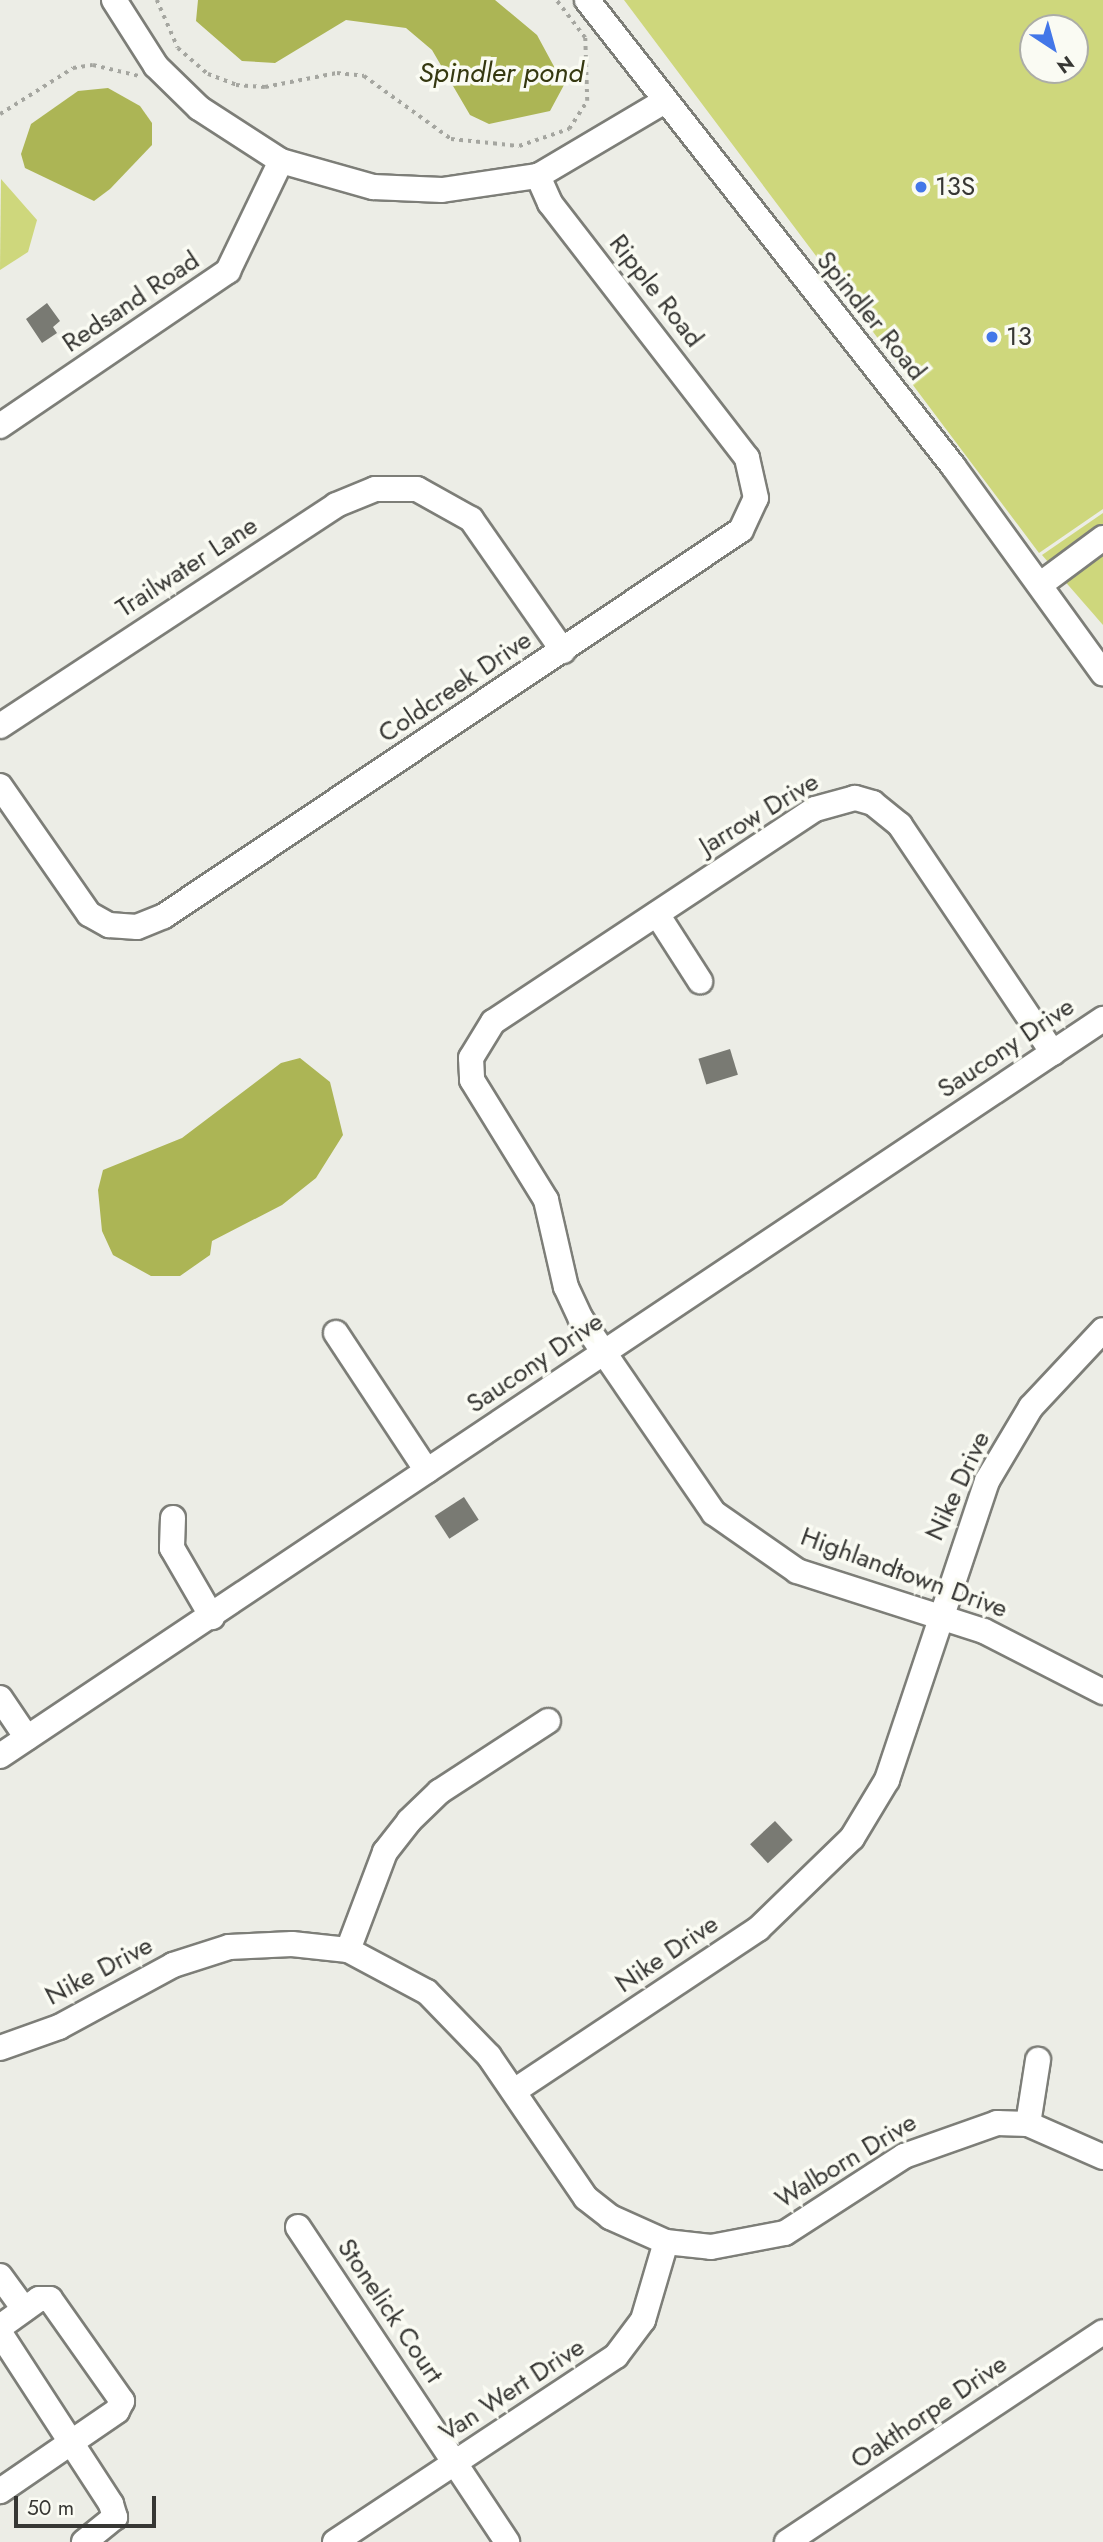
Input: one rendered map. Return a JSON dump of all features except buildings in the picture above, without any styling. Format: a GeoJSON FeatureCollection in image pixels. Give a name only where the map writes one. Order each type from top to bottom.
{"type":"FeatureCollection","features":[{"type":"Feature","properties":{"kind":"street"},"geometry":{"type":"LineString","coordinates":[[114,0],[156,65],[199,108],[281,160],[403,190],[538,176],[665,101]]}},
{"type":"Feature","properties":{"kind":"street","name":"Spindler Road"},"geometry":{"type":"LineString","coordinates":[[587,0],[1041,584],[1103,673]]}},
{"type":"Feature","properties":{"kind":"street","name":"Redsand Road"},"geometry":{"type":"LineString","coordinates":[[0,426],[228,271],[281,160]]}},
{"type":"Feature","properties":{"kind":"street","name":"Ripple Road"},"geometry":{"type":"LineString","coordinates":[[538,176],[550,203],[733,439]]}},
{"type":"Feature","properties":{"kind":"street","name":"Coldcreek Drive"},"geometry":{"type":"LineString","coordinates":[[0,786],[75,898],[109,925],[138,927],[164,916],[741,530],[752,514],[755,475],[733,439]]}},
{"type":"Feature","properties":{"kind":"street","name":"Trailwater Lane"},"geometry":{"type":"LineString","coordinates":[[0,726],[336,505],[375,489],[416,489],[471,519],[563,651]]}},
{"type":"Feature","properties":{"kind":"street"},"geometry":{"type":"LineString","coordinates":[[1041,584],[1103,538]]}},
{"type":"Feature","properties":{"kind":"street","name":"Jarrow Drive"},"geometry":{"type":"LineString","coordinates":[[471,1058],[493,1023],[815,809],[834,800],[865,799],[900,825],[1053,1053]]}},
{"type":"Feature","properties":{"kind":"street"},"geometry":{"type":"LineString","coordinates":[[657,914],[700,981]]}},
{"type":"Feature","properties":{"kind":"street","name":"Saucony Drive"},"geometry":{"type":"LineString","coordinates":[[0,1756],[212,1617],[1103,1019]]}},
{"type":"Feature","properties":{"kind":"street","name":"Highlandtown Drive"},"geometry":{"type":"LineString","coordinates":[[471,1058],[478,1094],[546,1200],[571,1302],[681,1472],[714,1513],[750,1542],[797,1571],[984,1631],[1103,1692]]}},
{"type":"Feature","properties":{"kind":"street","name":"Nike Drive"},"geometry":{"type":"LineString","coordinates":[[0,2048],[59,2027],[173,1965],[229,1947],[292,1944],[348,1950],[427,1992],[468,2031],[513,2091],[758,1928],[852,1838],[887,1780],[987,1481],[1031,1407],[1103,1330]]}},
{"type":"Feature","properties":{"kind":"street"},"geometry":{"type":"LineString","coordinates":[[336,1333],[427,1471]]}},
{"type":"Feature","properties":{"kind":"street"},"geometry":{"type":"LineString","coordinates":[[173,1518],[172,1548],[212,1617]]}},
{"type":"Feature","properties":{"kind":"street"},"geometry":{"type":"LineString","coordinates":[[0,1698],[27,1738]]}},
{"type":"Feature","properties":{"kind":"street"},"geometry":{"type":"LineString","coordinates":[[348,1950],[385,1852],[409,1821],[439,1792],[548,1721]]}},
{"type":"Feature","properties":{"kind":"street"},"geometry":{"type":"LineString","coordinates":[[1028,2124],[1038,2060]]}},
{"type":"Feature","properties":{"kind":"street","name":"Walborn Drive"},"geometry":{"type":"LineString","coordinates":[[513,2091],[586,2198],[610,2217],[666,2242],[711,2247],[785,2233],[934,2141],[996,2123],[1028,2124],[1103,2157]]}},
{"type":"Feature","properties":{"kind":"street","name":"Stonelick Court"},"geometry":{"type":"LineString","coordinates":[[298,2227],[456,2463]]}},
{"type":"Feature","properties":{"kind":"street","name":"Van Wert Drive"},"geometry":{"type":"LineString","coordinates":[[335,2542],[616,2356],[643,2320],[666,2242]]}},
{"type":"Feature","properties":{"kind":"street"},"geometry":{"type":"LineString","coordinates":[[0,2276],[24,2309]]}},
{"type":"Feature","properties":{"kind":"street"},"geometry":{"type":"LineString","coordinates":[[0,2327],[24,2309],[50,2299],[122,2401],[117,2411],[0,2491]]}},
{"type":"Feature","properties":{"kind":"street","name":"Oakthorpe Drive"},"geometry":{"type":"LineString","coordinates":[[787,2542],[1103,2332]]}},
{"type":"Feature","properties":{"kind":"street"},"geometry":{"type":"LineString","coordinates":[[0,2333],[71,2441],[115,2517],[84,2542]]}},
{"type":"Feature","properties":{"kind":"street"},"geometry":{"type":"LineString","coordinates":[[456,2463],[507,2542]]}},
{"type":"Feature","properties":{"kind":"path"},"geometry":{"type":"LineString","coordinates":[[157,0],[178,48],[208,74],[236,85],[265,87],[337,73],[364,76],[451,139],[519,146],[569,129],[587,101],[585,38],[556,0]]}},
{"type":"Feature","properties":{"kind":"path"},"geometry":{"type":"LineString","coordinates":[[0,114],[73,68],[93,65],[134,79],[178,48]]}},
{"type":"Feature","properties":{"kind":"shaded area"},"geometry":{"type":"Polygon","coordinates":[[[624,0],[1103,0],[1103,509],[1039,553],[624,0]]]}},
{"type":"Feature","properties":{"kind":"shaded area"},"geometry":{"type":"Polygon","coordinates":[[[1,179],[37,220],[28,252],[0,270],[1,179]]]}},
{"type":"Feature","properties":{"kind":"shaded area"},"geometry":{"type":"Polygon","coordinates":[[[1103,513],[1103,625],[1042,555],[1103,513]]]}},
{"type":"Feature","properties":{"kind":"water","name":"Spindler pond"},"geometry":{"type":"Polygon","coordinates":[[[198,0],[495,0],[537,35],[564,85],[550,111],[489,124],[470,115],[432,50],[406,28],[346,20],[275,63],[242,61],[196,21],[198,0]]]}},
{"type":"Feature","properties":{"kind":"water"},"geometry":{"type":"Polygon","coordinates":[[[108,88],[140,106],[152,123],[152,145],[110,189],[94,201],[25,168],[21,154],[31,124],[78,91],[108,88]]]}},
{"type":"Feature","properties":{"kind":"water"},"geometry":{"type":"Polygon","coordinates":[[[300,1058],[330,1082],[343,1135],[316,1178],[282,1205],[212,1241],[210,1255],[180,1276],[151,1276],[113,1255],[102,1231],[98,1190],[103,1170],[182,1138],[281,1063],[300,1058]]]}},
{"type":"Feature","properties":{"kind":"place","name":"13S"},"geometry":{"type":"Point","coordinates":[921,187]}},
{"type":"Feature","properties":{"kind":"place","name":"13"},"geometry":{"type":"Point","coordinates":[992,337]}}]}
